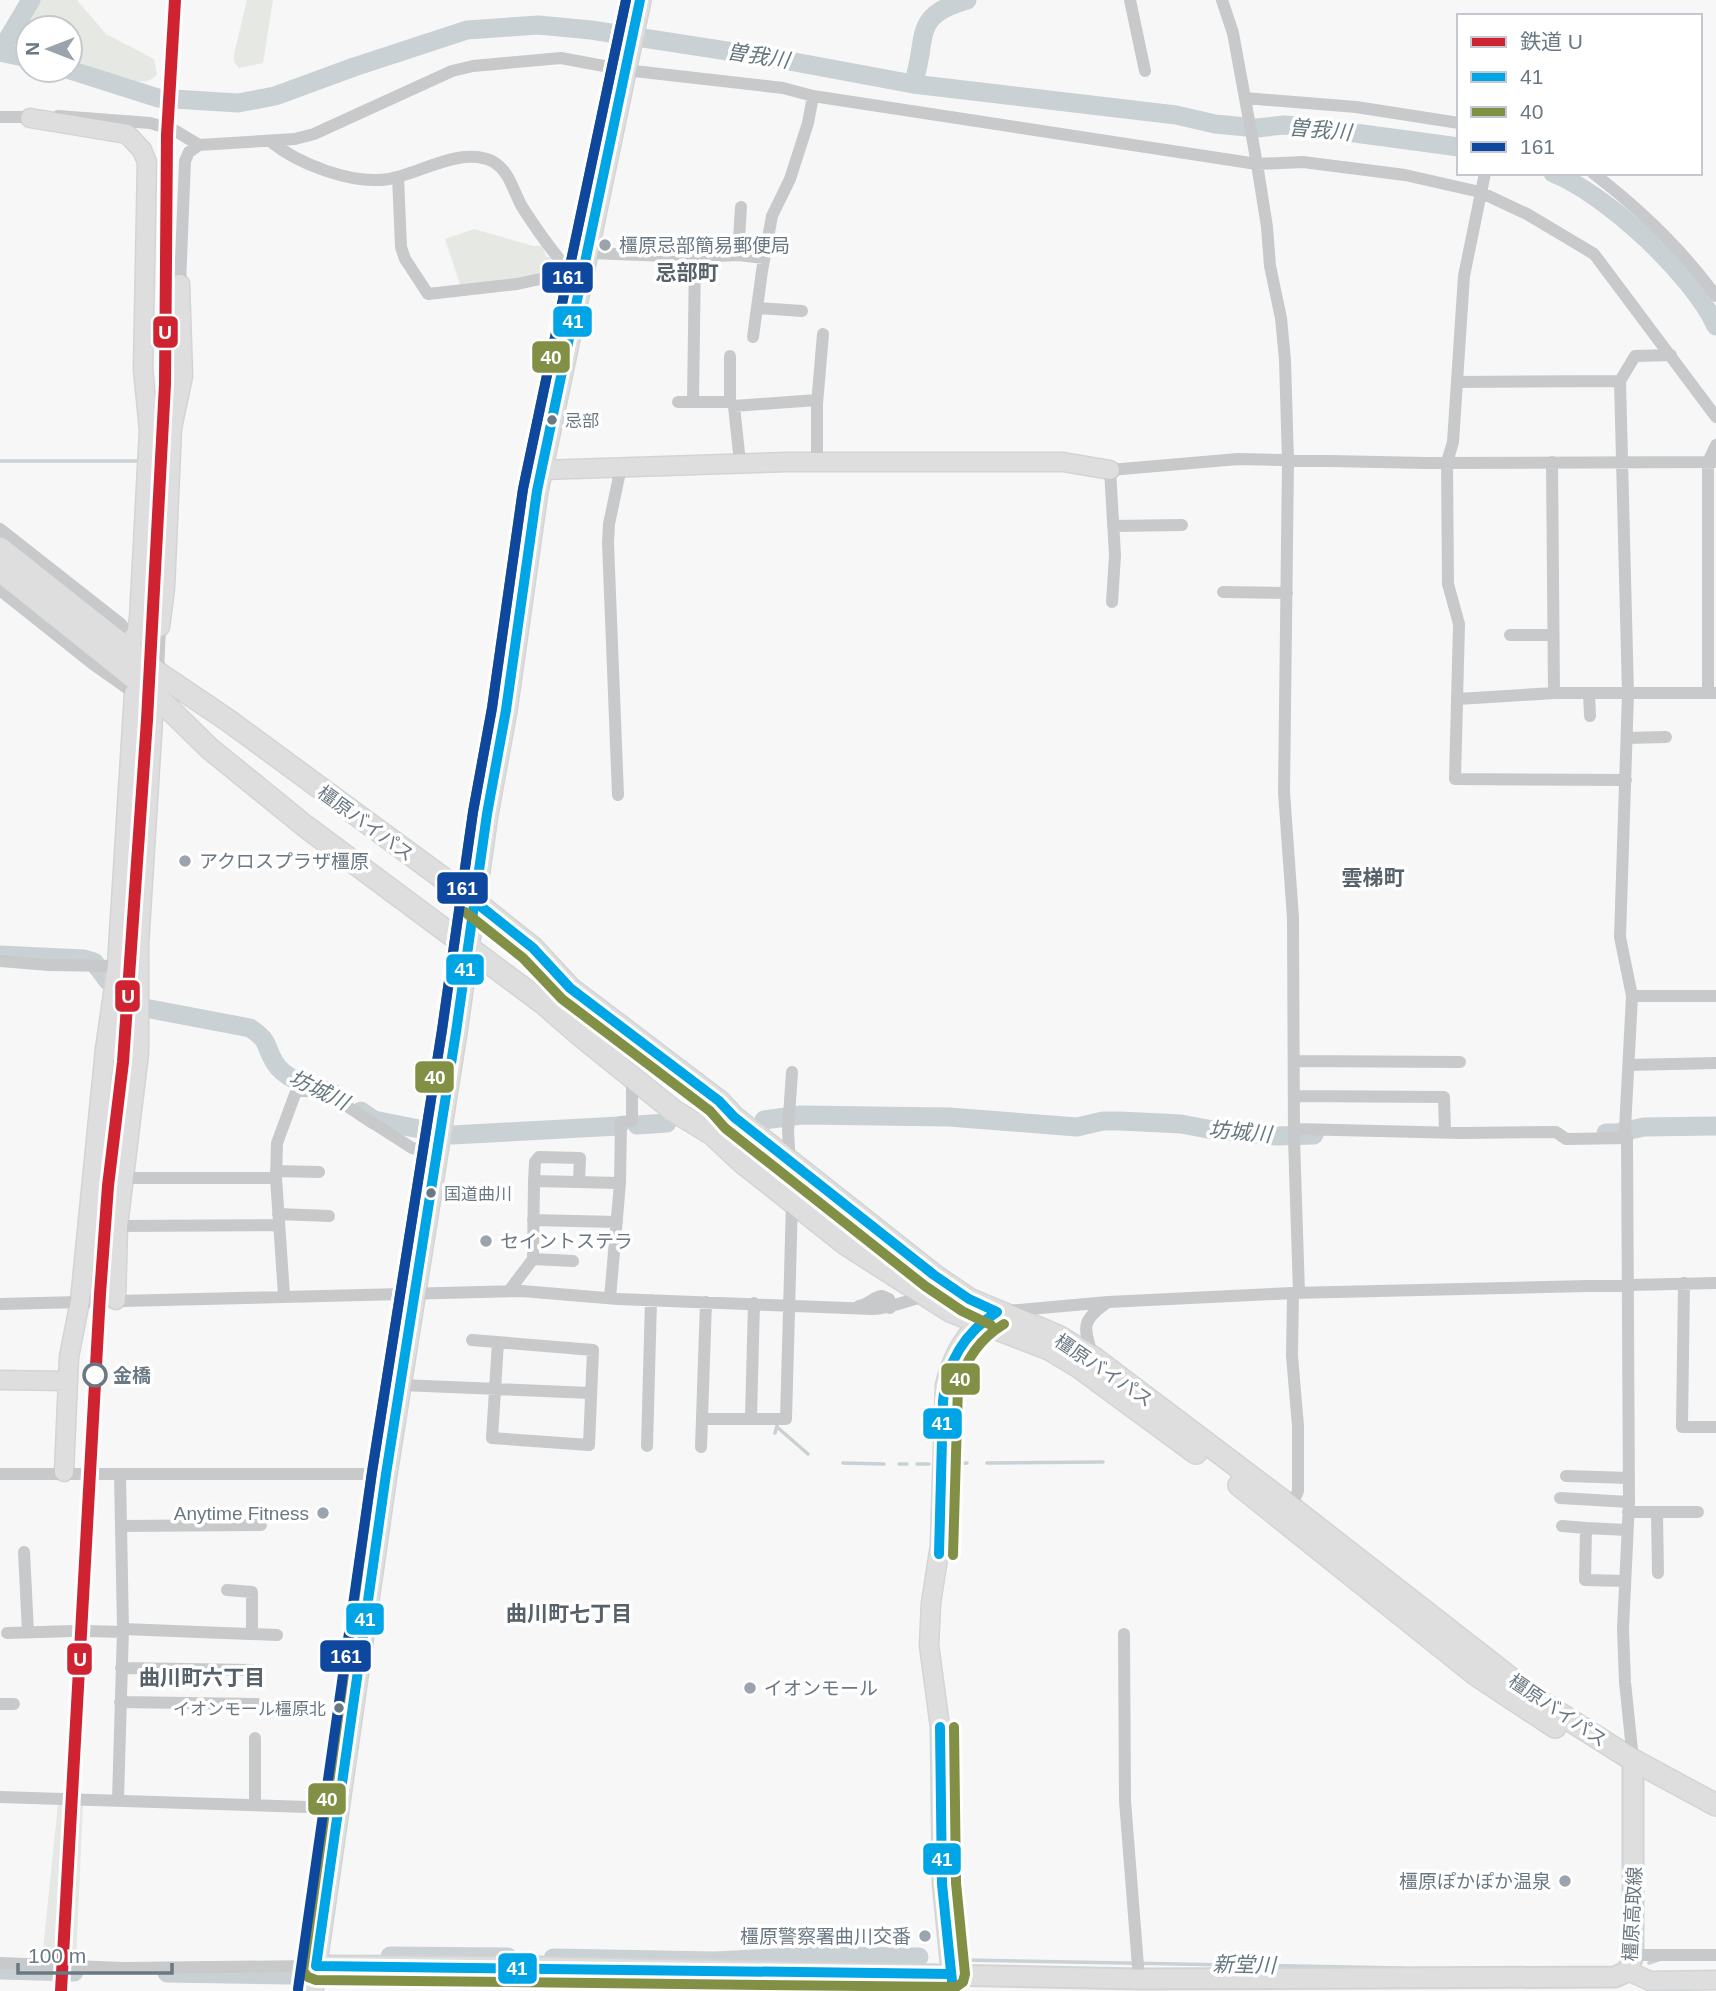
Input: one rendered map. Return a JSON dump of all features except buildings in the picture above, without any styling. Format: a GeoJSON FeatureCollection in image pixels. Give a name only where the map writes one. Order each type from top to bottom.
{"type":"FeatureCollection","features":[{"type":"Feature","properties":{"kind":"highway"},"geometry":{"type":"LineString","coordinates":[[312,1991],[387,1474],[527,560],[578,273],[589,253],[639,2]]}},
{"type":"Feature","properties":{"kind":"highway","name":"橿原バイパス"},"geometry":{"type":"LineString","coordinates":[[0,548],[129,644],[146,686],[229,721],[474,901],[533,948],[570,988],[719,1101],[734,1117],[989,1318],[1079,1367],[1217,1468],[1475,1674],[1574,1740],[1716,1805]]}},
{"type":"Feature","properties":{"kind":"highway","name":"橿原バイパス"},"geometry":{"type":"LineString","coordinates":[[0,571],[146,686],[209,748],[305,826],[543,1003],[674,1111],[712,1134],[847,1245],[950,1311],[1058,1336],[1094,1358],[1541,1702],[1633,1767],[1716,1817]]}},
{"type":"Feature","properties":{"kind":"highway"},"geometry":{"type":"LineString","coordinates":[[456,1032],[467,1014],[471,990],[477,982],[485,975],[502,974]]}},
{"type":"Feature","properties":{"kind":"highway"},"geometry":{"type":"LineString","coordinates":[[604,1055],[622,1029]]}},
{"type":"Feature","properties":{"kind":"main road","name":"橿原高取線"},"geometry":{"type":"LineString","coordinates":[[316,1966],[952,1982],[1139,1970],[1464,1984],[1615,1977],[1631,1963],[1633,1767]]}},
{"type":"Feature","properties":{"kind":"street"},"geometry":{"type":"LineString","coordinates":[[1130,0],[1145,71]]}},
{"type":"Feature","properties":{"kind":"street"},"geometry":{"type":"LineString","coordinates":[[1222,0],[1233,33],[1268,227],[1270,266],[1281,318],[1285,360],[1288,461],[1284,792],[1293,918],[1296,1293],[1292,1356],[1298,1426],[1298,1491],[1290,1507]]}},
{"type":"Feature","properties":{"kind":"street"},"geometry":{"type":"LineString","coordinates":[[64,1472],[71,1339],[80,1301],[146,686],[164,598],[172,428],[183,376],[180,284],[185,160],[189,152],[199,145],[295,139],[361,114],[438,76],[472,66],[561,58],[625,70],[783,88],[813,96],[1255,158],[1483,183],[1527,214],[1594,254],[1716,417]]}},
{"type":"Feature","properties":{"kind":"street"},"geometry":{"type":"LineString","coordinates":[[753,337],[772,216],[790,179],[808,123],[813,96]]}},
{"type":"Feature","properties":{"kind":"street"},"geometry":{"type":"LineString","coordinates":[[1245,98],[1356,107],[1457,123]]}},
{"type":"Feature","properties":{"kind":"street"},"geometry":{"type":"LineString","coordinates":[[0,117],[83,117],[150,123],[174,130],[199,145]]}},
{"type":"Feature","properties":{"kind":"street"},"geometry":{"type":"LineString","coordinates":[[30,118],[127,134],[142,150],[147,162],[144,369],[149,430],[139,620],[129,644]]}},
{"type":"Feature","properties":{"kind":"street"},"geometry":{"type":"LineString","coordinates":[[270,141],[284,153],[316,168],[364,179],[398,177],[439,162],[487,159],[496,163],[510,180],[525,212],[578,273]]}},
{"type":"Feature","properties":{"kind":"street"},"geometry":{"type":"LineString","coordinates":[[1596,175],[1625,197],[1664,233],[1696,268],[1716,296]]}},
{"type":"Feature","properties":{"kind":"street"},"geometry":{"type":"LineString","coordinates":[[398,177],[401,247],[405,259],[428,295],[578,273]]}},
{"type":"Feature","properties":{"kind":"street"},"geometry":{"type":"LineString","coordinates":[[1483,183],[1464,276],[1453,442],[1447,462],[1448,584],[1459,624],[1455,779],[1626,780]]}},
{"type":"Feature","properties":{"kind":"street"},"geometry":{"type":"LineString","coordinates":[[738,255],[741,207]]}},
{"type":"Feature","properties":{"kind":"street"},"geometry":{"type":"LineString","coordinates":[[589,253],[695,257],[738,255],[764,258]]}},
{"type":"Feature","properties":{"kind":"street"},"geometry":{"type":"LineString","coordinates":[[692,402],[695,257]]}},
{"type":"Feature","properties":{"kind":"street"},"geometry":{"type":"LineString","coordinates":[[757,308],[802,311]]}},
{"type":"Feature","properties":{"kind":"street"},"geometry":{"type":"LineString","coordinates":[[817,462],[817,400],[823,334]]}},
{"type":"Feature","properties":{"kind":"street"},"geometry":{"type":"LineString","coordinates":[[1633,1767],[1623,1629],[1629,1507],[1626,1134],[1632,996],[1620,937],[1628,694],[1620,381],[1635,356],[1671,355]]}},
{"type":"Feature","properties":{"kind":"street"},"geometry":{"type":"LineString","coordinates":[[730,356],[732,404],[740,463]]}},
{"type":"Feature","properties":{"kind":"street"},"geometry":{"type":"LineString","coordinates":[[1457,382],[1620,381]]}},
{"type":"Feature","properties":{"kind":"street"},"geometry":{"type":"LineString","coordinates":[[146,396],[179,396]]}},
{"type":"Feature","properties":{"kind":"street"},"geometry":{"type":"LineString","coordinates":[[678,402],[732,404],[817,400]]}},
{"type":"Feature","properties":{"kind":"street"},"geometry":{"type":"LineString","coordinates":[[1458,699],[1553,693],[1712,693],[1712,462],[1716,444]]}},
{"type":"Feature","properties":{"kind":"street"},"geometry":{"type":"LineString","coordinates":[[542,470],[817,462],[1063,462],[1110,470],[1238,459],[1712,462]]}},
{"type":"Feature","properties":{"kind":"street"},"geometry":{"type":"LineString","coordinates":[[1552,462],[1553,693]]}},
{"type":"Feature","properties":{"kind":"street"},"geometry":{"type":"LineString","coordinates":[[618,795],[608,543],[609,524],[621,467]]}},
{"type":"Feature","properties":{"kind":"street"},"geometry":{"type":"LineString","coordinates":[[1110,470],[1115,555],[1112,602]]}},
{"type":"Feature","properties":{"kind":"street"},"geometry":{"type":"LineString","coordinates":[[1113,526],[1182,525]]}},
{"type":"Feature","properties":{"kind":"street"},"geometry":{"type":"LineString","coordinates":[[0,529],[121,624],[129,644]]}},
{"type":"Feature","properties":{"kind":"street"},"geometry":{"type":"LineString","coordinates":[[0,590],[93,664],[146,686]]}},
{"type":"Feature","properties":{"kind":"street"},"geometry":{"type":"LineString","coordinates":[[1223,592],[1287,593]]}},
{"type":"Feature","properties":{"kind":"street"},"geometry":{"type":"LineString","coordinates":[[1510,635],[1553,635]]}},
{"type":"Feature","properties":{"kind":"street"},"geometry":{"type":"LineString","coordinates":[[116,1300],[118,1226],[139,1053],[146,686]]}},
{"type":"Feature","properties":{"kind":"street"},"geometry":{"type":"LineString","coordinates":[[1589,693],[1590,716]]}},
{"type":"Feature","properties":{"kind":"street"},"geometry":{"type":"LineString","coordinates":[[1627,738],[1666,737]]}},
{"type":"Feature","properties":{"kind":"street"},"geometry":{"type":"LineString","coordinates":[[0,961],[117,966]]}},
{"type":"Feature","properties":{"kind":"street"},"geometry":{"type":"LineString","coordinates":[[1632,996],[1716,996]]}},
{"type":"Feature","properties":{"kind":"street"},"geometry":{"type":"LineString","coordinates":[[113,1005],[139,1014]]}},
{"type":"Feature","properties":{"kind":"street"},"geometry":{"type":"LineString","coordinates":[[105,1049],[139,1053]]}},
{"type":"Feature","properties":{"kind":"street"},"geometry":{"type":"LineString","coordinates":[[1294,1060],[1460,1062]]}},
{"type":"Feature","properties":{"kind":"street"},"geometry":{"type":"LineString","coordinates":[[1629,1065],[1716,1063]]}},
{"type":"Feature","properties":{"kind":"street"},"geometry":{"type":"LineString","coordinates":[[702,1419],[780,1418],[792,1202],[788,1158],[792,1072]]}},
{"type":"Feature","properties":{"kind":"street"},"geometry":{"type":"LineString","coordinates":[[610,1298],[620,1184],[621,1122],[632,1121],[632,1077]]}},
{"type":"Feature","properties":{"kind":"street"},"geometry":{"type":"LineString","coordinates":[[284,1295],[278,1220],[277,1143],[297,1089],[331,1096],[412,1148],[437,1152]]}},
{"type":"Feature","properties":{"kind":"street"},"geometry":{"type":"LineString","coordinates":[[1294,1096],[1444,1097],[1445,1132]]}},
{"type":"Feature","properties":{"kind":"street"},"geometry":{"type":"LineString","coordinates":[[1294,1134],[1626,1134]]}},
{"type":"Feature","properties":{"kind":"street"},"geometry":{"type":"LineString","coordinates":[[509,1291],[533,1259],[535,1162],[539,1157],[580,1158],[579,1182]]}},
{"type":"Feature","properties":{"kind":"street"},"geometry":{"type":"LineString","coordinates":[[124,1178],[318,1172]]}},
{"type":"Feature","properties":{"kind":"street"},"geometry":{"type":"LineString","coordinates":[[534,1181],[620,1184]]}},
{"type":"Feature","properties":{"kind":"street"},"geometry":{"type":"LineString","coordinates":[[118,1226],[329,1216]]}},
{"type":"Feature","properties":{"kind":"street"},"geometry":{"type":"LineString","coordinates":[[533,1220],[617,1222]]}},
{"type":"Feature","properties":{"kind":"street"},"geometry":{"type":"LineString","coordinates":[[533,1259],[573,1261]]}},
{"type":"Feature","properties":{"kind":"street"},"geometry":{"type":"LineString","coordinates":[[1684,1283],[1682,1427],[1716,1427]]}},
{"type":"Feature","properties":{"kind":"street"},"geometry":{"type":"LineString","coordinates":[[952,1982],[942,1884],[940,1727],[931,1666],[929,1623],[940,1545],[944,1385],[955,1355],[989,1318],[1108,1302],[1296,1293],[1716,1283]]}},
{"type":"Feature","properties":{"kind":"street"},"geometry":{"type":"LineString","coordinates":[[0,1304],[509,1291],[651,1300],[855,1306],[873,1309],[890,1308],[928,1296]]}},
{"type":"Feature","properties":{"kind":"street"},"geometry":{"type":"LineString","coordinates":[[647,1446],[651,1300]]}},
{"type":"Feature","properties":{"kind":"street"},"geometry":{"type":"LineString","coordinates":[[701,1447],[706,1302]]}},
{"type":"Feature","properties":{"kind":"street"},"geometry":{"type":"LineString","coordinates":[[1094,1358],[1085,1332],[1087,1322],[1094,1312],[1108,1302]]}},
{"type":"Feature","properties":{"kind":"street"},"geometry":{"type":"LineString","coordinates":[[751,1417],[754,1303]]}},
{"type":"Feature","properties":{"kind":"street"},"geometry":{"type":"LineString","coordinates":[[472,1340],[498,1342],[593,1350],[589,1445],[492,1438],[498,1342]]}},
{"type":"Feature","properties":{"kind":"street"},"geometry":{"type":"LineString","coordinates":[[0,1380],[68,1381]]}},
{"type":"Feature","properties":{"kind":"street"},"geometry":{"type":"LineString","coordinates":[[401,1385],[591,1393]]}},
{"type":"Feature","properties":{"kind":"street"},"geometry":{"type":"LineString","coordinates":[[0,1474],[387,1474]]}},
{"type":"Feature","properties":{"kind":"street"},"geometry":{"type":"LineString","coordinates":[[118,1800],[123,1630],[120,1474]]}},
{"type":"Feature","properties":{"kind":"street"},"geometry":{"type":"LineString","coordinates":[[1566,1476],[1629,1478]]}},
{"type":"Feature","properties":{"kind":"street"},"geometry":{"type":"LineString","coordinates":[[1560,1499],[1657,1512],[1698,1512]]}},
{"type":"Feature","properties":{"kind":"street"},"geometry":{"type":"LineString","coordinates":[[1657,1512],[1658,1573]]}},
{"type":"Feature","properties":{"kind":"street"},"geometry":{"type":"LineString","coordinates":[[121,1526],[261,1525]]}},
{"type":"Feature","properties":{"kind":"street"},"geometry":{"type":"LineString","coordinates":[[1562,1526],[1627,1530]]}},
{"type":"Feature","properties":{"kind":"street"},"geometry":{"type":"LineString","coordinates":[[1587,1528],[1585,1580],[1625,1581]]}},
{"type":"Feature","properties":{"kind":"street"},"geometry":{"type":"LineString","coordinates":[[24,1552],[28,1632]]}},
{"type":"Feature","properties":{"kind":"street"},"geometry":{"type":"LineString","coordinates":[[227,1590],[252,1592],[252,1634]]}},
{"type":"Feature","properties":{"kind":"street"},"geometry":{"type":"LineString","coordinates":[[7,1633],[74,1631]]}},
{"type":"Feature","properties":{"kind":"street"},"geometry":{"type":"LineString","coordinates":[[88,1631],[277,1635]]}},
{"type":"Feature","properties":{"kind":"street"},"geometry":{"type":"LineString","coordinates":[[1124,1634],[1125,1801],[1139,1970]]}},
{"type":"Feature","properties":{"kind":"street"},"geometry":{"type":"LineString","coordinates":[[121,1668],[252,1670]]}},
{"type":"Feature","properties":{"kind":"street"},"geometry":{"type":"LineString","coordinates":[[120,1702],[257,1704]]}},
{"type":"Feature","properties":{"kind":"street"},"geometry":{"type":"LineString","coordinates":[[255,1738],[255,1805]]}},
{"type":"Feature","properties":{"kind":"street"},"geometry":{"type":"LineString","coordinates":[[0,1797],[338,1808]]}},
{"type":"Feature","properties":{"kind":"street"},"geometry":{"type":"LineString","coordinates":[[1631,1963],[1716,1955]]}},
{"type":"Feature","properties":{"kind":"street"},"geometry":{"type":"LineString","coordinates":[[0,1963],[123,1968],[316,1966]]}},
{"type":"Feature","properties":{"kind":"street"},"geometry":{"type":"LineString","coordinates":[[1631,1963],[1650,1981],[1716,1980]]}},
{"type":"Feature","properties":{"kind":"street"},"geometry":{"type":"LineString","coordinates":[[1631,1963],[1643,1991]]}},
{"type":"Feature","properties":{"kind":"shaded area"},"geometry":{"type":"Polygon","coordinates":[[[40,0],[77,0],[106,34],[154,59],[157,75],[139,82],[107,74],[84,64],[84,14],[32,14],[40,0]]]}},
{"type":"Feature","properties":{"kind":"shaded area"},"geometry":{"type":"Polygon","coordinates":[[[247,0],[273,0],[263,63],[239,68],[234,62],[234,54],[247,0]]]}},
{"type":"Feature","properties":{"kind":"shaded area"},"geometry":{"type":"Polygon","coordinates":[[[474,229],[533,246],[543,246],[546,257],[555,257],[558,279],[464,296],[445,239],[474,229]]]}},
{"type":"Feature","properties":{"kind":"shaded area"},"geometry":{"type":"Polygon","coordinates":[[[58,1804],[66,1805],[58,1960],[42,1959],[58,1804]]]}},
{"type":"Feature","properties":{"kind":"shaded area"},"geometry":{"type":"Polygon","coordinates":[[[75,1805],[83,1805],[76,1960],[67,1960],[75,1805]]]}},
{"type":"Feature","properties":{"kind":"waterway"},"geometry":{"type":"LineString","coordinates":[[0,52],[31,0]]}},
{"type":"Feature","properties":{"kind":"waterway"},"geometry":{"type":"LineString","coordinates":[[913,84],[929,21],[949,6],[967,0]]}},
{"type":"Feature","properties":{"kind":"waterway","name":"曽我川"},"geometry":{"type":"LineString","coordinates":[[84,74],[158,98],[238,103],[275,96],[467,30],[538,25],[591,30],[773,58],[913,84],[1176,115],[1215,124],[1257,128],[1284,125],[1310,127],[1457,147]]}},
{"type":"Feature","properties":{"kind":"waterway","name":"曽我川"},"geometry":{"type":"LineString","coordinates":[[0,52],[14,55]]}},
{"type":"Feature","properties":{"kind":"waterway","name":"曽我川"},"geometry":{"type":"LineString","coordinates":[[1557,175],[1597,198],[1645,238],[1688,283],[1716,326]]}},
{"type":"Feature","properties":{"kind":"waterway"},"geometry":{"type":"LineString","coordinates":[[0,461],[139,461]]}},
{"type":"Feature","properties":{"kind":"waterway","name":"坊城川"},"geometry":{"type":"LineString","coordinates":[[0,955],[84,959],[94,962],[108,981]]}},
{"type":"Feature","properties":{"kind":"waterway","name":"坊城川"},"geometry":{"type":"LineString","coordinates":[[121,997],[132,1003]]}},
{"type":"Feature","properties":{"kind":"waterway","name":"坊城川"},"geometry":{"type":"LineString","coordinates":[[145,1008],[250,1028],[264,1041],[271,1057],[286,1075],[333,1093]]}},
{"type":"Feature","properties":{"kind":"waterway","name":"坊城川"},"geometry":{"type":"LineString","coordinates":[[361,1111],[374,1120],[429,1131]]}},
{"type":"Feature","properties":{"kind":"waterway","name":"坊城川"},"geometry":{"type":"LineString","coordinates":[[764,1120],[801,1115],[949,1117],[1077,1127],[1103,1121],[1120,1121],[1181,1124],[1277,1136],[1314,1135]]}},
{"type":"Feature","properties":{"kind":"waterway","name":"坊城川"},"geometry":{"type":"LineString","coordinates":[[637,1125],[667,1123]]}},
{"type":"Feature","properties":{"kind":"waterway","name":"坊城川"},"geometry":{"type":"LineString","coordinates":[[452,1135],[619,1126]]}},
{"type":"Feature","properties":{"kind":"waterway","name":"坊城川"},"geometry":{"type":"LineString","coordinates":[[1606,1133],[1644,1127],[1716,1126]]}},
{"type":"Feature","properties":{"kind":"waterway"},"geometry":{"type":"LineString","coordinates":[[775,1433],[778,1422]]}},
{"type":"Feature","properties":{"kind":"waterway"},"geometry":{"type":"LineString","coordinates":[[777,1427],[808,1454]]}},
{"type":"Feature","properties":{"kind":"waterway"},"geometry":{"type":"LineString","coordinates":[[987,1463],[1103,1462]]}},
{"type":"Feature","properties":{"kind":"waterway"},"geometry":{"type":"LineString","coordinates":[[843,1463],[884,1464]]}},
{"type":"Feature","properties":{"kind":"waterway"},"geometry":{"type":"LineString","coordinates":[[952,1464],[967,1463]]}},
{"type":"Feature","properties":{"kind":"waterway"},"geometry":{"type":"LineString","coordinates":[[899,1464],[907,1464]]}},
{"type":"Feature","properties":{"kind":"waterway"},"geometry":{"type":"LineString","coordinates":[[917,1464],[929,1464]]}},
{"type":"Feature","properties":{"kind":"waterway","name":"新堂川"},"geometry":{"type":"LineString","coordinates":[[390,1956],[508,1957]]}},
{"type":"Feature","properties":{"kind":"waterway","name":"新堂川"},"geometry":{"type":"LineString","coordinates":[[553,1958],[715,1961],[813,1956],[919,1957]]}},
{"type":"Feature","properties":{"kind":"waterway","name":"新堂川"},"geometry":{"type":"LineString","coordinates":[[965,1960],[1401,1968]]}},
{"type":"Feature","properties":{"kind":"waterway","name":"新堂川"},"geometry":{"type":"LineString","coordinates":[[1649,1963],[1658,1960]]}},
{"type":"Feature","properties":{"kind":"waterway"},"geometry":{"type":"LineString","coordinates":[[0,1970],[74,1972]]}},
{"type":"Feature","properties":{"kind":"waterway"},"geometry":{"type":"LineString","coordinates":[[167,1973],[292,1975]]}},
{"type":"Feature","properties":{"kind":"rail line","name":"U"},"geometry":{"type":"LineString","coordinates":[[61,1991],[100,1294],[108,1186],[123,1062],[147,720],[165,384],[167,135],[175,0]]}},
{"type":"Feature","properties":{"kind":"transit line","name":"40"},"geometry":{"type":"LineString","coordinates":[[626,0],[523,489],[492,708],[473,812],[442,1030],[372,1472],[303,1971],[316,1980],[956,1987],[963,1982],[965,1974],[956,1883],[954,1727]]}},
{"type":"Feature","properties":{"kind":"transit line","name":"161"},"geometry":{"type":"LineString","coordinates":[[298,1989],[372,1472],[442,1030],[473,812],[492,708],[523,489],[626,0]]}},
{"type":"Feature","properties":{"kind":"transit line","name":"41"},"geometry":{"type":"LineString","coordinates":[[640,0],[537,491],[506,710],[487,814],[456,1032],[386,1474],[316,1966],[951,1974]]}},
{"type":"Feature","properties":{"kind":"transit line","name":"41"},"geometry":{"type":"LineString","coordinates":[[474,901],[533,948],[570,988],[719,1101],[734,1117],[934,1275],[969,1299],[997,1312]]}},
{"type":"Feature","properties":{"kind":"transit line","name":"40"},"geometry":{"type":"LineString","coordinates":[[465,912],[523,958],[562,999],[710,1111],[725,1128],[925,1286],[962,1311],[991,1325]]}},
{"type":"Feature","properties":{"kind":"transit line","name":"41"},"geometry":{"type":"LineString","coordinates":[[939,1554],[943,1401],[948,1374],[967,1339],[997,1312]]}},
{"type":"Feature","properties":{"kind":"transit line","name":"40"},"geometry":{"type":"LineString","coordinates":[[953,1555],[958,1387],[975,1351],[988,1336],[1004,1324]]}},
{"type":"Feature","properties":{"kind":"transit line","name":"41"},"geometry":{"type":"LineString","coordinates":[[940,1727],[942,1884],[953,1991]]}},
{"type":"Feature","properties":{"kind":"place","name":"橿原忌部簡易郵便局"},"geometry":{"type":"Point","coordinates":[605,245]}},
{"type":"Feature","properties":{"kind":"place","name":"忌部"},"geometry":{"type":"Point","coordinates":[552,420]}},
{"type":"Feature","properties":{"kind":"place","name":"アクロスプラザ橿原"},"geometry":{"type":"Point","coordinates":[185,861]}},
{"type":"Feature","properties":{"kind":"place","name":"国道曲川"},"geometry":{"type":"Point","coordinates":[431,1193]}},
{"type":"Feature","properties":{"kind":"place","name":"セイントステラ"},"geometry":{"type":"Point","coordinates":[486,1241]}},
{"type":"Feature","properties":{"kind":"place","name":"金橋"},"geometry":{"type":"Point","coordinates":[95,1375]}},
{"type":"Feature","properties":{"kind":"place","name":"Anytime Fitness"},"geometry":{"type":"Point","coordinates":[323,1513]}},
{"type":"Feature","properties":{"kind":"place","name":"イオンモール"},"geometry":{"type":"Point","coordinates":[750,1688]}},
{"type":"Feature","properties":{"kind":"place","name":"イオンモール橿原北"},"geometry":{"type":"Point","coordinates":[339,1708]}},
{"type":"Feature","properties":{"kind":"place","name":"橿原ぽかぽか温泉"},"geometry":{"type":"Point","coordinates":[1565,1881]}},
{"type":"Feature","properties":{"kind":"place","name":"橿原警察署曲川交番"},"geometry":{"type":"Point","coordinates":[925,1936]}},
{"type":"Feature","properties":{"kind":"district","name":"忌部町"},"geometry":{"type":"Point","coordinates":[687,273]}},
{"type":"Feature","properties":{"kind":"district","name":"雲梯町"},"geometry":{"type":"Point","coordinates":[1373,878]}},
{"type":"Feature","properties":{"kind":"district","name":"曲川町七丁目"},"geometry":{"type":"Point","coordinates":[569,1614]}},
{"type":"Feature","properties":{"kind":"district","name":"曲川町六丁目"},"geometry":{"type":"Point","coordinates":[202,1678]}}]}
